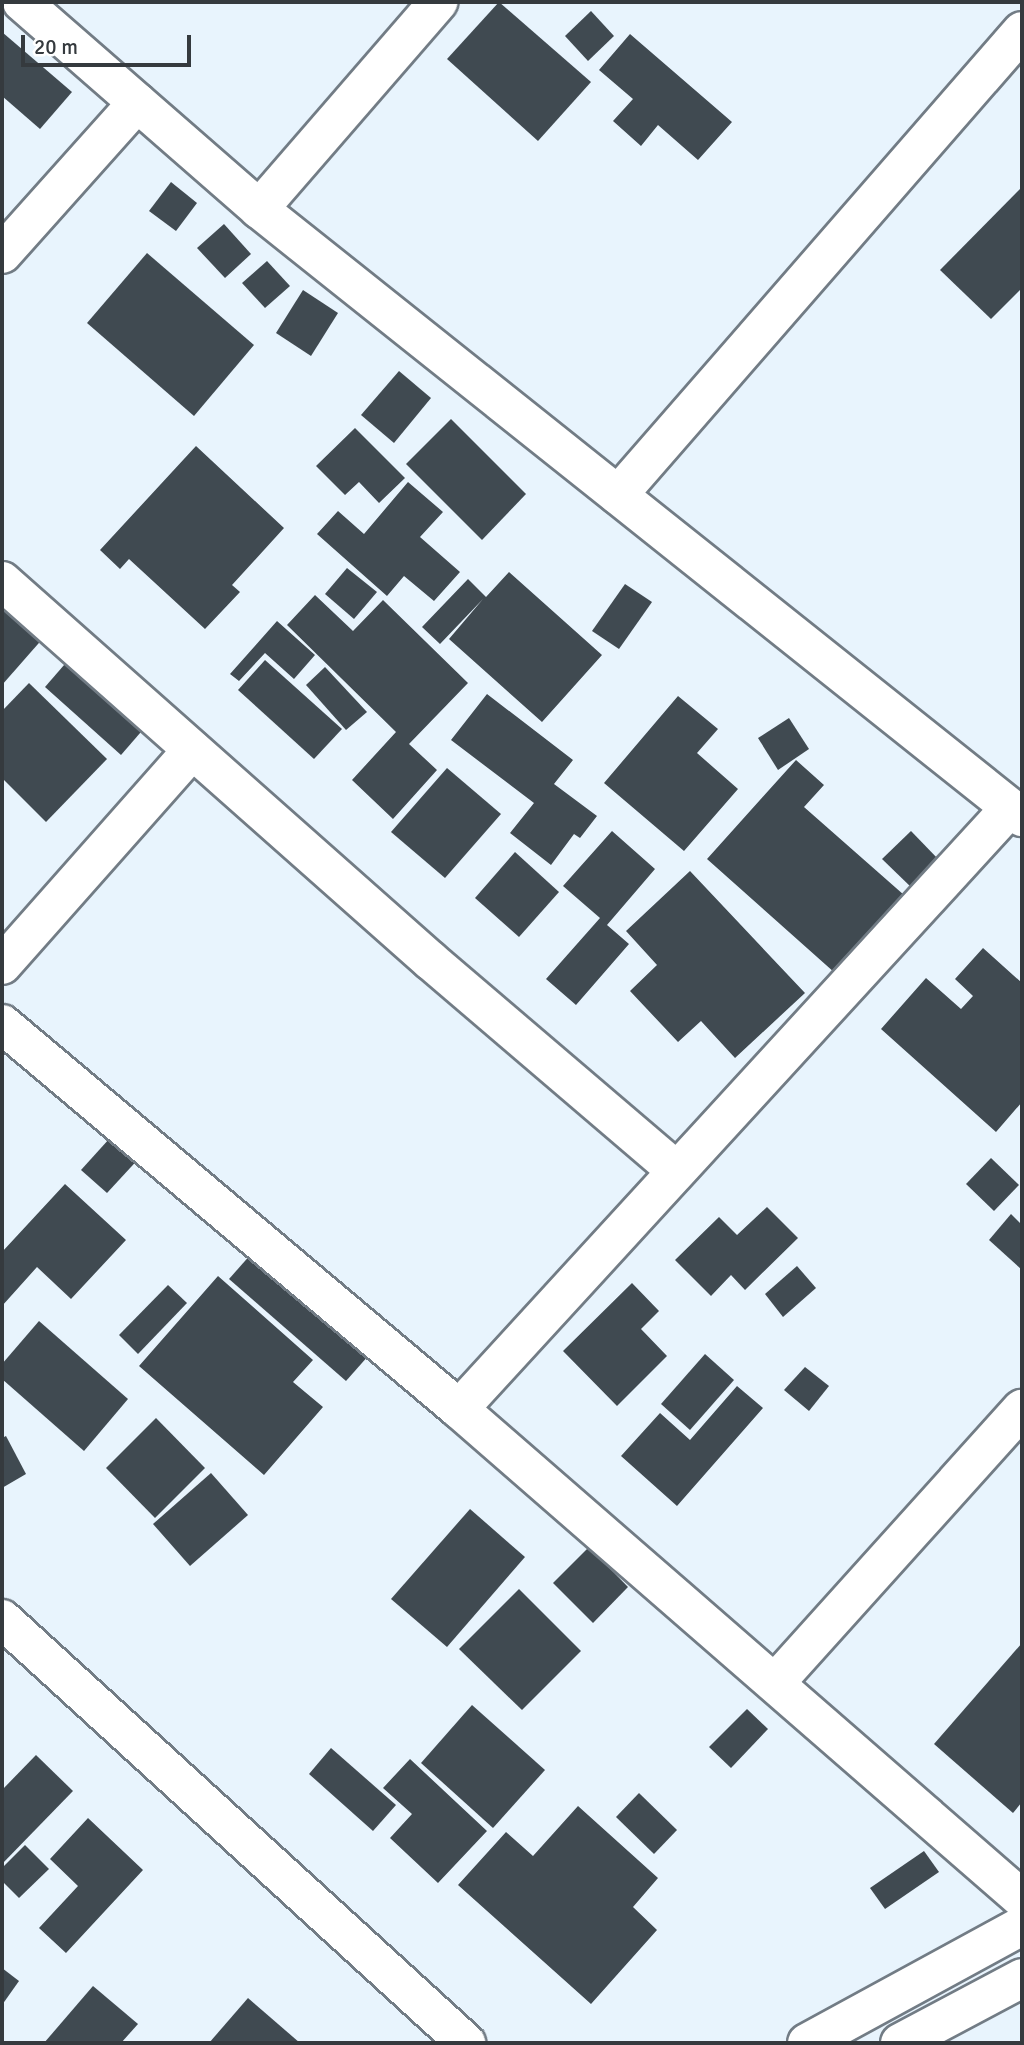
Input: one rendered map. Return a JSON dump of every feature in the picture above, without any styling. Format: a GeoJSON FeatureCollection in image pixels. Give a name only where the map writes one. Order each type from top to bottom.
{"type":"FeatureCollection","features":[{"type":"Feature","properties":{"kind":"street"},"geometry":{"type":"LineString","coordinates":[[22,2],[258,209],[1016,812],[676,1170],[459,1409]]}},
{"type":"Feature","properties":{"kind":"street"},"geometry":{"type":"LineString","coordinates":[[258,209],[438,2]]}},
{"type":"Feature","properties":{"kind":"street"},"geometry":{"type":"LineString","coordinates":[[618,495],[1022,31]]}},
{"type":"Feature","properties":{"kind":"street"},"geometry":{"type":"LineString","coordinates":[[2,254],[137,103]]}},
{"type":"Feature","properties":{"kind":"street"},"geometry":{"type":"LineString","coordinates":[[2,581],[192,750],[676,1170]]}},
{"type":"Feature","properties":{"kind":"street"},"geometry":{"type":"LineString","coordinates":[[2,965],[192,750]]}},
{"type":"Feature","properties":{"kind":"street"},"geometry":{"type":"LineString","coordinates":[[2,1024],[459,1409],[1022,1899]]}},
{"type":"Feature","properties":{"kind":"street"},"geometry":{"type":"LineString","coordinates":[[775,1683],[1022,1409]]}},
{"type":"Feature","properties":{"kind":"street"},"geometry":{"type":"LineString","coordinates":[[2,1619],[466,2043]]}},
{"type":"Feature","properties":{"kind":"street"},"geometry":{"type":"LineString","coordinates":[[807,2043],[1022,1926]]}},
{"type":"Feature","properties":{"kind":"street"},"geometry":{"type":"LineString","coordinates":[[900,2043],[1022,1978]]}},
{"type":"Feature","properties":{"kind":"building"},"geometry":{"type":"Polygon","coordinates":[[[499,2],[591,82],[538,141],[447,59],[499,2]]]}},
{"type":"Feature","properties":{"kind":"building"},"geometry":{"type":"Polygon","coordinates":[[[591,11],[614,36],[588,61],[565,36],[591,11]]]}},
{"type":"Feature","properties":{"kind":"building"},"geometry":{"type":"Polygon","coordinates":[[[2,32],[72,92],[40,129],[2,96],[2,32]]]}},
{"type":"Feature","properties":{"kind":"building"},"geometry":{"type":"Polygon","coordinates":[[[630,34],[732,122],[698,160],[658,125],[641,146],[613,121],[633,99],[599,70],[630,34]]]}},
{"type":"Feature","properties":{"kind":"building"},"geometry":{"type":"Polygon","coordinates":[[[171,182],[197,203],[176,231],[149,211],[171,182]]]}},
{"type":"Feature","properties":{"kind":"building"},"geometry":{"type":"Polygon","coordinates":[[[1022,187],[1022,288],[991,319],[940,270],[1022,187]]]}},
{"type":"Feature","properties":{"kind":"building"},"geometry":{"type":"Polygon","coordinates":[[[224,224],[251,254],[225,278],[197,248],[224,224]]]}},
{"type":"Feature","properties":{"kind":"building"},"geometry":{"type":"Polygon","coordinates":[[[147,253],[254,345],[194,416],[87,323],[147,253]]]}},
{"type":"Feature","properties":{"kind":"building"},"geometry":{"type":"Polygon","coordinates":[[[267,261],[290,286],[265,308],[242,283],[267,261]]]}},
{"type":"Feature","properties":{"kind":"building"},"geometry":{"type":"Polygon","coordinates":[[[303,290],[338,313],[311,356],[276,333],[303,290]]]}},
{"type":"Feature","properties":{"kind":"building"},"geometry":{"type":"Polygon","coordinates":[[[399,371],[431,398],[394,443],[361,415],[399,371]]]}},
{"type":"Feature","properties":{"kind":"building"},"geometry":{"type":"Polygon","coordinates":[[[451,419],[526,494],[482,540],[406,464],[451,419]]]}},
{"type":"Feature","properties":{"kind":"building"},"geometry":{"type":"Polygon","coordinates":[[[355,428],[405,478],[379,503],[359,482],[345,495],[316,466],[355,428]]]}},
{"type":"Feature","properties":{"kind":"building"},"geometry":{"type":"Polygon","coordinates":[[[196,446],[284,528],[232,585],[240,592],[205,629],[129,559],[120,569],[100,550],[196,446]]]}},
{"type":"Feature","properties":{"kind":"building"},"geometry":{"type":"Polygon","coordinates":[[[408,482],[443,512],[420,537],[460,572],[434,601],[404,576],[387,596],[317,534],[338,511],[364,534],[408,482]]]}},
{"type":"Feature","properties":{"kind":"building"},"geometry":{"type":"Polygon","coordinates":[[[347,568],[377,592],[354,619],[325,594],[347,568]]]}},
{"type":"Feature","properties":{"kind":"building"},"geometry":{"type":"Polygon","coordinates":[[[509,572],[602,655],[542,722],[449,639],[483,599],[440,644],[422,627],[468,579],[486,597],[509,572]]]}},
{"type":"Feature","properties":{"kind":"building"},"geometry":{"type":"Polygon","coordinates":[[[625,584],[652,602],[619,649],[592,631],[625,584]]]}},
{"type":"Feature","properties":{"kind":"building"},"geometry":{"type":"Polygon","coordinates":[[[315,595],[353,631],[383,600],[468,683],[409,744],[437,770],[393,819],[352,780],[396,732],[287,625],[315,595]]]}},
{"type":"Feature","properties":{"kind":"building"},"geometry":{"type":"Polygon","coordinates":[[[2,598],[45,636],[2,685],[2,598]]]}},
{"type":"Feature","properties":{"kind":"building"},"geometry":{"type":"Polygon","coordinates":[[[277,621],[315,655],[294,679],[265,653],[239,681],[230,674],[277,621]]]}},
{"type":"Feature","properties":{"kind":"building"},"geometry":{"type":"Polygon","coordinates":[[[71,657],[147,725],[121,755],[45,687],[71,657]]]}},
{"type":"Feature","properties":{"kind":"building"},"geometry":{"type":"Polygon","coordinates":[[[265,660],[342,729],[314,759],[238,690],[265,660]]]}},
{"type":"Feature","properties":{"kind":"building"},"geometry":{"type":"Polygon","coordinates":[[[325,667],[367,712],[346,730],[306,685],[325,667]]]}},
{"type":"Feature","properties":{"kind":"building"},"geometry":{"type":"Polygon","coordinates":[[[29,683],[107,759],[46,822],[2,778],[2,711],[29,683]]]}},
{"type":"Feature","properties":{"kind":"building"},"geometry":{"type":"Polygon","coordinates":[[[487,694],[573,760],[554,784],[597,816],[580,838],[574,834],[551,865],[510,833],[534,803],[451,740],[487,694]]]}},
{"type":"Feature","properties":{"kind":"building"},"geometry":{"type":"Polygon","coordinates":[[[678,696],[718,729],[697,753],[738,789],[684,851],[604,783],[678,696]]]}},
{"type":"Feature","properties":{"kind":"building"},"geometry":{"type":"Polygon","coordinates":[[[789,718],[809,749],[778,770],[758,738],[789,718]]]}},
{"type":"Feature","properties":{"kind":"building"},"geometry":{"type":"Polygon","coordinates":[[[796,760],[824,785],[804,807],[904,895],[835,973],[707,859],[796,760]]]}},
{"type":"Feature","properties":{"kind":"building"},"geometry":{"type":"Polygon","coordinates":[[[447,768],[501,814],[445,878],[391,832],[447,768]]]}},
{"type":"Feature","properties":{"kind":"building"},"geometry":{"type":"Polygon","coordinates":[[[612,831],[655,869],[607,925],[629,944],[576,1005],[546,979],[600,918],[563,886],[612,831]]]}},
{"type":"Feature","properties":{"kind":"building"},"geometry":{"type":"Polygon","coordinates":[[[911,831],[940,861],[913,889],[882,859],[911,831]]]}},
{"type":"Feature","properties":{"kind":"building"},"geometry":{"type":"Polygon","coordinates":[[[515,852],[559,892],[519,937],[475,898],[515,852]]]}},
{"type":"Feature","properties":{"kind":"building"},"geometry":{"type":"Polygon","coordinates":[[[690,871],[805,993],[735,1058],[701,1021],[678,1042],[630,991],[657,965],[626,931],[690,871]]]}},
{"type":"Feature","properties":{"kind":"building"},"geometry":{"type":"Polygon","coordinates":[[[983,948],[1022,983],[1022,1102],[996,1132],[881,1029],[926,978],[961,1009],[973,996],[955,979],[983,948]]]}},
{"type":"Feature","properties":{"kind":"building"},"geometry":{"type":"Polygon","coordinates":[[[129,1117],[155,1141],[107,1193],[81,1170],[129,1117]]]}},
{"type":"Feature","properties":{"kind":"building"},"geometry":{"type":"Polygon","coordinates":[[[991,1158],[1019,1185],[994,1211],[966,1184],[991,1158]]]}},
{"type":"Feature","properties":{"kind":"building"},"geometry":{"type":"Polygon","coordinates":[[[65,1184],[126,1240],[71,1299],[37,1267],[2,1306],[2,1252],[65,1184]]]}},
{"type":"Feature","properties":{"kind":"building"},"geometry":{"type":"Polygon","coordinates":[[[767,1207],[798,1238],[745,1290],[731,1275],[711,1296],[675,1260],[719,1217],[737,1235],[767,1207]]]}},
{"type":"Feature","properties":{"kind":"building"},"geometry":{"type":"Polygon","coordinates":[[[1011,1214],[1022,1225],[1022,1270],[989,1240],[1011,1214]]]}},
{"type":"Feature","properties":{"kind":"building"},"geometry":{"type":"Polygon","coordinates":[[[260,1244],[377,1346],[346,1381],[229,1279],[260,1244]]]}},
{"type":"Feature","properties":{"kind":"building"},"geometry":{"type":"Polygon","coordinates":[[[797,1266],[816,1288],[783,1317],[765,1294],[797,1266]]]}},
{"type":"Feature","properties":{"kind":"building"},"geometry":{"type":"Polygon","coordinates":[[[218,1276],[313,1360],[293,1382],[323,1407],[264,1475],[139,1366],[218,1276]]]}},
{"type":"Feature","properties":{"kind":"building"},"geometry":{"type":"Polygon","coordinates":[[[632,1283],[659,1311],[641,1329],[667,1356],[617,1406],[563,1351],[632,1283]]]}},
{"type":"Feature","properties":{"kind":"building"},"geometry":{"type":"Polygon","coordinates":[[[168,1285],[187,1303],[138,1354],[119,1335],[168,1285]]]}},
{"type":"Feature","properties":{"kind":"building"},"geometry":{"type":"Polygon","coordinates":[[[39,1321],[128,1399],[84,1451],[2,1379],[2,1364],[39,1321]]]}},
{"type":"Feature","properties":{"kind":"building"},"geometry":{"type":"Polygon","coordinates":[[[705,1354],[734,1380],[690,1430],[661,1404],[705,1354]]]}},
{"type":"Feature","properties":{"kind":"building"},"geometry":{"type":"Polygon","coordinates":[[[805,1367],[829,1386],[809,1411],[784,1390],[805,1367]]]}},
{"type":"Feature","properties":{"kind":"building"},"geometry":{"type":"Polygon","coordinates":[[[737,1386],[763,1408],[677,1506],[621,1456],[660,1413],[690,1440],[737,1386]]]}},
{"type":"Feature","properties":{"kind":"building"},"geometry":{"type":"Polygon","coordinates":[[[156,1418],[205,1468],[155,1518],[106,1468],[156,1418]]]}},
{"type":"Feature","properties":{"kind":"building"},"geometry":{"type":"Polygon","coordinates":[[[6,1436],[26,1474],[2,1488],[2,1438],[6,1436]]]}},
{"type":"Feature","properties":{"kind":"building"},"geometry":{"type":"Polygon","coordinates":[[[211,1473],[248,1515],[190,1566],[153,1524],[211,1473]]]}},
{"type":"Feature","properties":{"kind":"building"},"geometry":{"type":"Polygon","coordinates":[[[470,1509],[525,1557],[447,1647],[391,1599],[470,1509]]]}},
{"type":"Feature","properties":{"kind":"building"},"geometry":{"type":"Polygon","coordinates":[[[589,1547],[628,1587],[593,1623],[553,1583],[589,1547]]]}},
{"type":"Feature","properties":{"kind":"building"},"geometry":{"type":"Polygon","coordinates":[[[519,1589],[581,1651],[522,1710],[459,1649],[519,1589]]]}},
{"type":"Feature","properties":{"kind":"building"},"geometry":{"type":"Polygon","coordinates":[[[1022,1643],[1022,1802],[1013,1813],[934,1744],[1022,1643]]]}},
{"type":"Feature","properties":{"kind":"building"},"geometry":{"type":"Polygon","coordinates":[[[472,1705],[545,1770],[493,1828],[421,1763],[472,1705]]]}},
{"type":"Feature","properties":{"kind":"building"},"geometry":{"type":"Polygon","coordinates":[[[747,1709],[768,1729],[731,1768],[709,1747],[747,1709]]]}},
{"type":"Feature","properties":{"kind":"building"},"geometry":{"type":"Polygon","coordinates":[[[331,1748],[396,1805],[373,1831],[309,1774],[331,1748]]]}},
{"type":"Feature","properties":{"kind":"building"},"geometry":{"type":"Polygon","coordinates":[[[36,1755],[73,1791],[2,1864],[2,1790],[36,1755]]]}},
{"type":"Feature","properties":{"kind":"building"},"geometry":{"type":"Polygon","coordinates":[[[410,1759],[487,1831],[438,1883],[390,1838],[412,1814],[383,1788],[410,1759]]]}},
{"type":"Feature","properties":{"kind":"building"},"geometry":{"type":"Polygon","coordinates":[[[639,1793],[677,1830],[654,1854],[616,1817],[639,1793]]]}},
{"type":"Feature","properties":{"kind":"building"},"geometry":{"type":"Polygon","coordinates":[[[578,1806],[658,1878],[633,1907],[657,1930],[591,2004],[458,1885],[506,1832],[533,1856],[578,1806]]]}},
{"type":"Feature","properties":{"kind":"building"},"geometry":{"type":"Polygon","coordinates":[[[88,1818],[143,1870],[66,1953],[39,1928],[78,1886],[50,1859],[88,1818]]]}},
{"type":"Feature","properties":{"kind":"building"},"geometry":{"type":"Polygon","coordinates":[[[25,1845],[49,1869],[19,1898],[2,1881],[2,1868],[25,1845]]]}},
{"type":"Feature","properties":{"kind":"building"},"geometry":{"type":"Polygon","coordinates":[[[924,1851],[939,1872],[885,1909],[870,1888],[924,1851]]]}},
{"type":"Feature","properties":{"kind":"building"},"geometry":{"type":"Polygon","coordinates":[[[2,1968],[19,1981],[2,2005],[2,1968]]]}},
{"type":"Feature","properties":{"kind":"building"},"geometry":{"type":"Polygon","coordinates":[[[93,1986],[138,2024],[121,2043],[44,2043],[93,1986]]]}},
{"type":"Feature","properties":{"kind":"building"},"geometry":{"type":"Polygon","coordinates":[[[248,1998],[300,2043],[209,2043],[248,1998]]]}}]}
